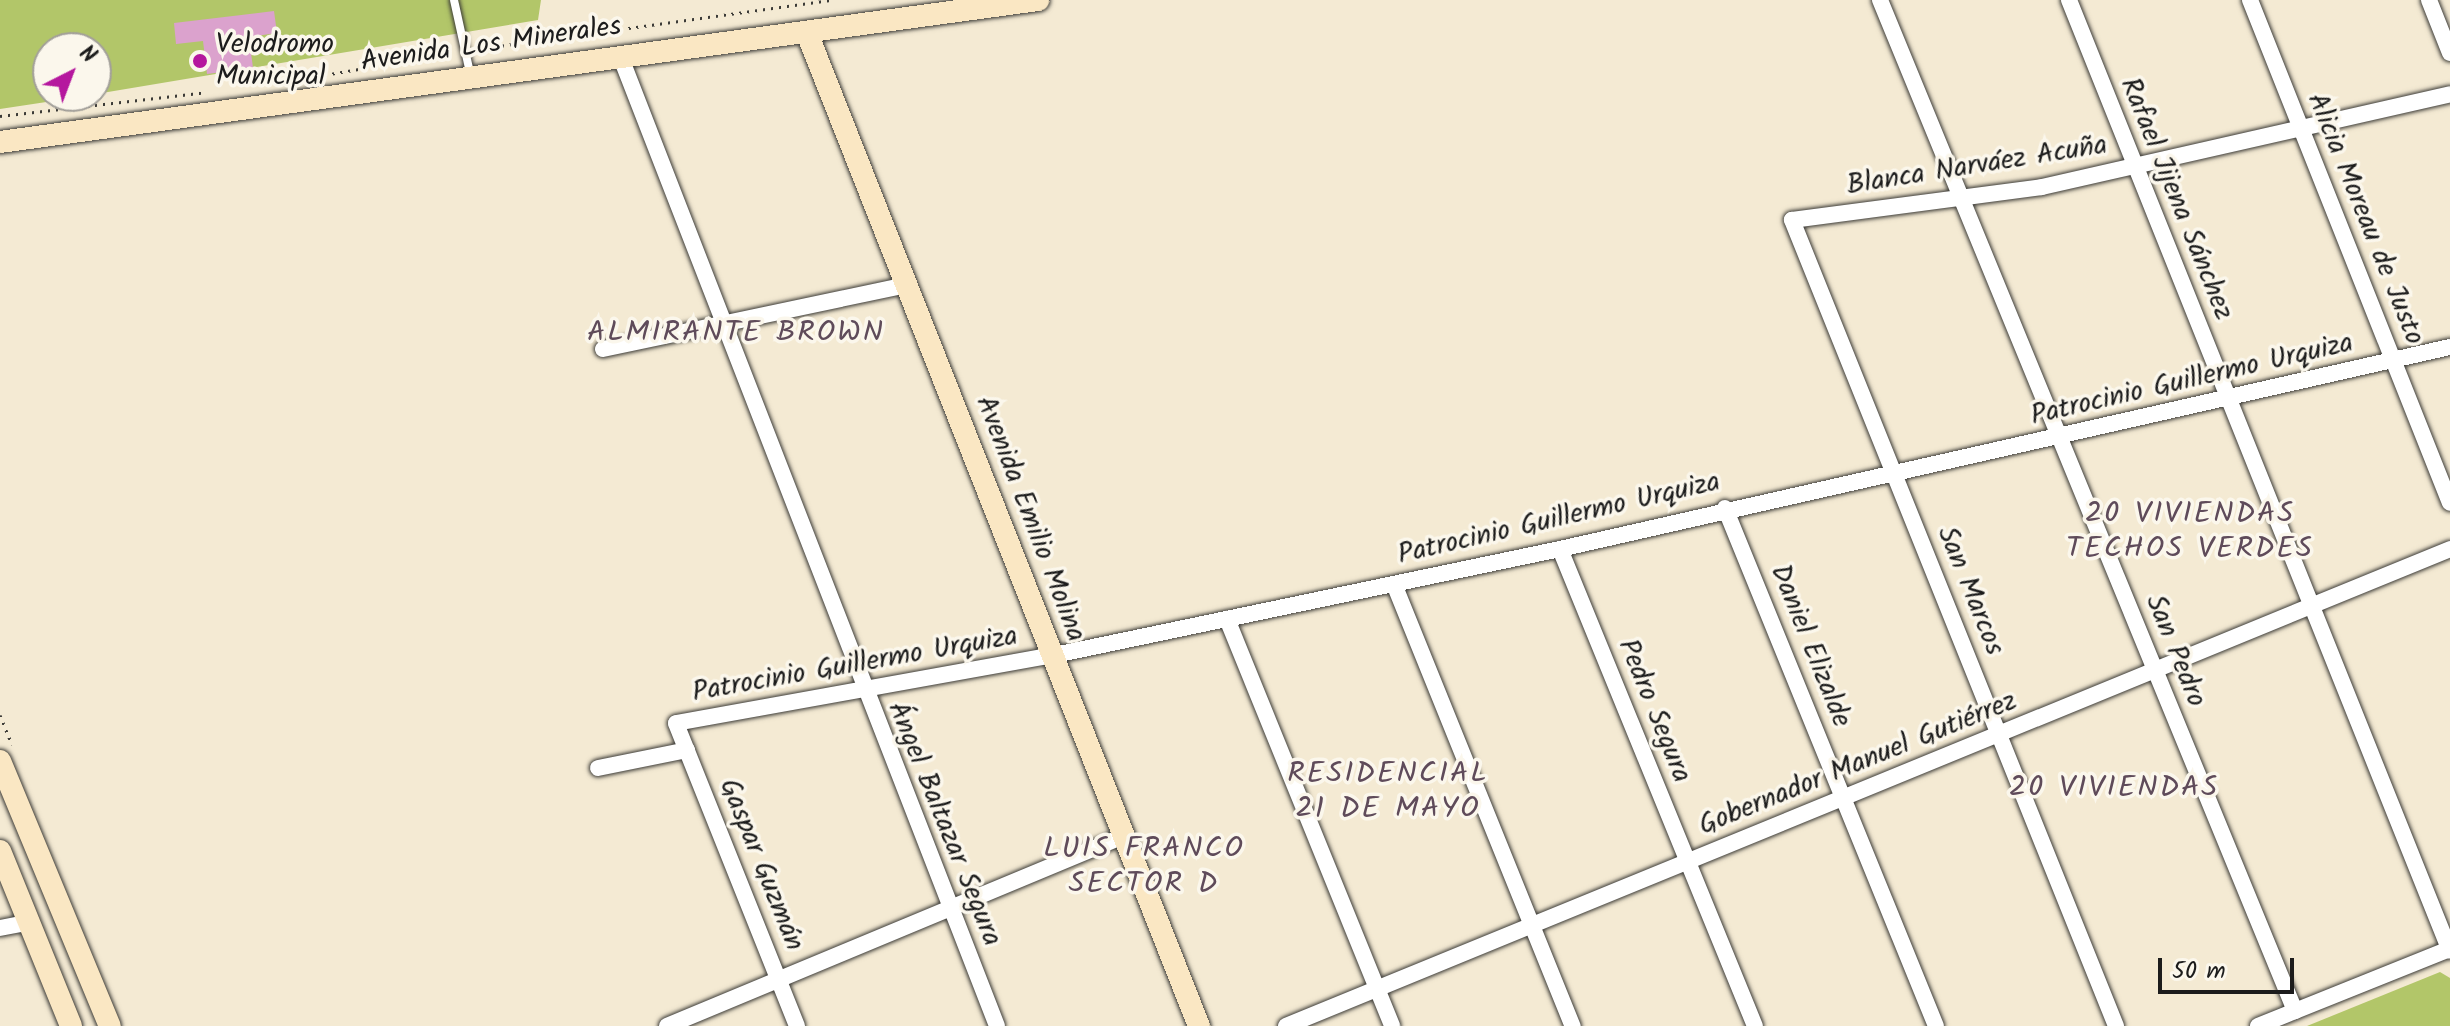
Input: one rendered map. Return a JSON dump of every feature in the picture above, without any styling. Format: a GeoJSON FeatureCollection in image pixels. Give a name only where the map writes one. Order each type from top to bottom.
{"type":"FeatureCollection","features":[{"type":"Feature","properties":{"kind":"main road","name":"Avenida Los Minerales"},"geometry":{"type":"LineString","coordinates":[[0,142],[1038,0]]}},
{"type":"Feature","properties":{"kind":"main road","name":"Avenida Emilio Molina"},"geometry":{"type":"LineString","coordinates":[[807,33],[1050,656],[1199,1026]]}},
{"type":"Feature","properties":{"kind":"main road"},"geometry":{"type":"LineString","coordinates":[[0,761],[110,1026]]}},
{"type":"Feature","properties":{"kind":"main road"},"geometry":{"type":"LineString","coordinates":[[0,851],[71,1026]]}},
{"type":"Feature","properties":{"kind":"street","name":"San Pedro"},"geometry":{"type":"LineString","coordinates":[[1880,0],[2295,1011]]}},
{"type":"Feature","properties":{"kind":"street","name":"Rafael Jijena Sánchez"},"geometry":{"type":"LineString","coordinates":[[2069,0],[2450,950]]}},
{"type":"Feature","properties":{"kind":"street","name":"Alicia Moreau de Justo"},"geometry":{"type":"LineString","coordinates":[[2250,0],[2450,503]]}},
{"type":"Feature","properties":{"kind":"street"},"geometry":{"type":"LineString","coordinates":[[2429,0],[2450,53]]}},
{"type":"Feature","properties":{"kind":"street","name":"Ángel Baltazar Segura"},"geometry":{"type":"LineString","coordinates":[[621,58],[861,688],[997,1026]]}},
{"type":"Feature","properties":{"kind":"street","name":"Blanca Narváez Acuña"},"geometry":{"type":"LineString","coordinates":[[1792,220],[1961,197],[2135,166],[2450,94]]}},
{"type":"Feature","properties":{"kind":"street","name":"San Marcos"},"geometry":{"type":"LineString","coordinates":[[1792,220],[2116,1026]]}},
{"type":"Feature","properties":{"kind":"street"},"geometry":{"type":"LineString","coordinates":[[603,349],[907,285]]}},
{"type":"Feature","properties":{"kind":"street","name":"Patrocinio Guillermo Urquiza"},"geometry":{"type":"LineString","coordinates":[[676,723],[1050,656],[1560,549],[1725,508],[2060,439],[2450,347]]}},
{"type":"Feature","properties":{"kind":"street","name":"Daniel Elizalde"},"geometry":{"type":"LineString","coordinates":[[1725,508],[1936,1026]]}},
{"type":"Feature","properties":{"kind":"street","name":"Pedro Segura"},"geometry":{"type":"LineString","coordinates":[[1560,549],[1755,1026]]}},
{"type":"Feature","properties":{"kind":"street","name":"Gobernador Manuel Gutiérrez"},"geometry":{"type":"LineString","coordinates":[[1286,1026],[2450,549]]}},
{"type":"Feature","properties":{"kind":"street"},"geometry":{"type":"LineString","coordinates":[[1394,584],[1573,1026]]}},
{"type":"Feature","properties":{"kind":"street"},"geometry":{"type":"LineString","coordinates":[[1227,619],[1392,1026]]}},
{"type":"Feature","properties":{"kind":"street","name":"Gaspar Guzmán"},"geometry":{"type":"LineString","coordinates":[[676,723],[797,1026]]}},
{"type":"Feature","properties":{"kind":"street","name":"Patrocinio Guillermo Urquiza"},"geometry":{"type":"LineString","coordinates":[[598,768],[687,750]]}},
{"type":"Feature","properties":{"kind":"street"},"geometry":{"type":"LineString","coordinates":[[667,1026],[1122,837]]}},
{"type":"Feature","properties":{"kind":"street"},"geometry":{"type":"LineString","coordinates":[[0,928],[30,922]]}},
{"type":"Feature","properties":{"kind":"street"},"geometry":{"type":"LineString","coordinates":[[2258,1026],[2450,950]]}},
{"type":"Feature","properties":{"kind":"lane"},"geometry":{"type":"LineString","coordinates":[[454,0],[471,77]]}},
{"type":"Feature","properties":{"kind":"path"},"geometry":{"type":"LineString","coordinates":[[285,82],[465,51],[831,0]]}},
{"type":"Feature","properties":{"kind":"path"},"geometry":{"type":"LineString","coordinates":[[0,116],[209,92]]}},
{"type":"Feature","properties":{"kind":"green space","name":"Velodromo Municipal"},"geometry":{"type":"Polygon","coordinates":[[[0,0],[541,0],[538,20],[112,91],[112,32],[32,32],[32,104],[0,109],[0,0]]]}},
{"type":"Feature","properties":{"kind":"green space"},"geometry":{"type":"Polygon","coordinates":[[[2440,972],[2450,978],[2450,1026],[2307,1026],[2440,972]]]}},
{"type":"Feature","properties":{"kind":"building"},"geometry":{"type":"Polygon","coordinates":[[[274,11],[277,33],[249,37],[253,68],[207,74],[203,41],[176,44],[174,23],[274,11]]]}},
{"type":"Feature","properties":{"kind":"place","name":"Velodromo Municipal"},"geometry":{"type":"Point","coordinates":[200,61]}},
{"type":"Feature","properties":{"kind":"district","name":"ALMIRANTE BROWN"},"geometry":{"type":"Point","coordinates":[736,333]}},
{"type":"Feature","properties":{"kind":"district","name":"20 VIVIENDAS TECHOS VERDES"},"geometry":{"type":"Point","coordinates":[2190,531]}},
{"type":"Feature","properties":{"kind":"district","name":"20 VIVIENDAS"},"geometry":{"type":"Point","coordinates":[2114,788]}},
{"type":"Feature","properties":{"kind":"district","name":"RESIDENCIAL 21 DE MAYO"},"geometry":{"type":"Point","coordinates":[1388,791]}},
{"type":"Feature","properties":{"kind":"district","name":"LUIS FRANCO SECTOR D"},"geometry":{"type":"Point","coordinates":[1144,866]}}]}
